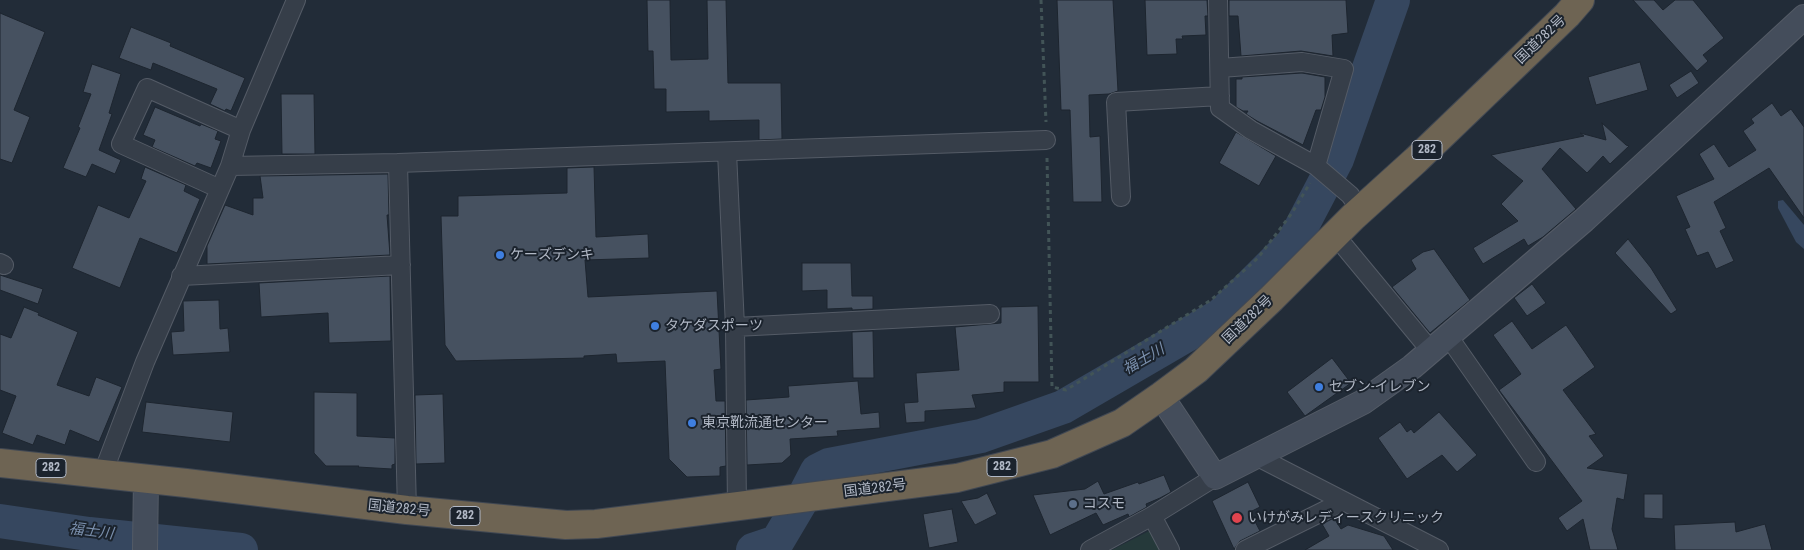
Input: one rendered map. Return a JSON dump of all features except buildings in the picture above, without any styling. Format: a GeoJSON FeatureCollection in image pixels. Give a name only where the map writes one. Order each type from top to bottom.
{"type":"FeatureCollection","features":[{"type":"Feature","properties":{"kind":"highway","name":"国道282号"},"geometry":{"type":"LineString","coordinates":[[0,463],[103,473],[407,510],[566,525],[606,523],[957,478],[1052,454],[1122,423],[1196,370],[1335,235],[1356,202],[1430,147],[1568,14],[1580,0]]}},
{"type":"Feature","properties":{"kind":"street"},"geometry":{"type":"LineString","coordinates":[[103,473],[145,362],[230,166],[241,130],[296,0]]}},
{"type":"Feature","properties":{"kind":"street"},"geometry":{"type":"LineString","coordinates":[[1218,0],[1220,108],[1251,130],[1317,167],[1356,202]]}},
{"type":"Feature","properties":{"kind":"street"},"geometry":{"type":"LineString","coordinates":[[1090,550],[1152,516],[1215,477],[1363,402],[1412,367],[1584,220],[1804,17]]}},
{"type":"Feature","properties":{"kind":"street"},"geometry":{"type":"LineString","coordinates":[[1220,68],[1302,62],[1344,68],[1317,167]]}},
{"type":"Feature","properties":{"kind":"street"},"geometry":{"type":"LineString","coordinates":[[220,189],[121,144],[147,88],[241,130]]}},
{"type":"Feature","properties":{"kind":"street"},"geometry":{"type":"LineString","coordinates":[[1120,197],[1116,102],[1220,96]]}},
{"type":"Feature","properties":{"kind":"street"},"geometry":{"type":"LineString","coordinates":[[230,166],[398,163],[1046,140]]}},
{"type":"Feature","properties":{"kind":"street"},"geometry":{"type":"LineString","coordinates":[[727,152],[735,327],[737,507]]}},
{"type":"Feature","properties":{"kind":"street"},"geometry":{"type":"LineString","coordinates":[[398,163],[407,510]]}},
{"type":"Feature","properties":{"kind":"street"},"geometry":{"type":"LineString","coordinates":[[1335,235],[1439,343],[1536,462]]}},
{"type":"Feature","properties":{"kind":"street"},"geometry":{"type":"LineString","coordinates":[[181,276],[401,265]]}},
{"type":"Feature","properties":{"kind":"street"},"geometry":{"type":"LineString","coordinates":[[735,327],[990,314]]}},
{"type":"Feature","properties":{"kind":"street"},"geometry":{"type":"LineString","coordinates":[[1162,396],[1215,477]]}},
{"type":"Feature","properties":{"kind":"street"},"geometry":{"type":"LineString","coordinates":[[1256,456],[1435,549]]}},
{"type":"Feature","properties":{"kind":"street"},"geometry":{"type":"LineString","coordinates":[[145,550],[146,478]]}},
{"type":"Feature","properties":{"kind":"street"},"geometry":{"type":"LineString","coordinates":[[1246,550],[1344,501]]}},
{"type":"Feature","properties":{"kind":"street"},"geometry":{"type":"LineString","coordinates":[[1152,516],[1170,550]]}},
{"type":"Feature","properties":{"kind":"path"},"geometry":{"type":"LineString","coordinates":[[1041,0],[1052,387],[1066,390],[1211,300],[1258,258],[1292,213],[1317,167]]}},
{"type":"Feature","properties":{"kind":"green space"},"geometry":{"type":"Polygon","coordinates":[[[1151,530],[1162,550],[1112,550],[1151,530]]]}},
{"type":"Feature","properties":{"kind":"water"},"geometry":{"type":"Polygon","coordinates":[[[1783,200],[1804,225],[1804,249],[1796,242],[1778,208],[1778,201],[1783,200]]]}},
{"type":"Feature","properties":{"kind":"waterway","name":"福士川"},"geometry":{"type":"LineString","coordinates":[[753,550],[777,542],[817,471],[829,465],[981,436],[1063,407],[1221,315],[1293,243],[1337,159],[1393,0]]}},
{"type":"Feature","properties":{"kind":"waterway","name":"福士川"},"geometry":{"type":"LineString","coordinates":[[0,521],[89,534],[241,550]]}},
{"type":"Feature","properties":{"kind":"place","name":"ケーズデンキ"},"geometry":{"type":"Point","coordinates":[500,255]}},
{"type":"Feature","properties":{"kind":"place","name":"タケダスポーツ"},"geometry":{"type":"Point","coordinates":[655,326]}},
{"type":"Feature","properties":{"kind":"place","name":"セブン-イレブン"},"geometry":{"type":"Point","coordinates":[1319,387]}},
{"type":"Feature","properties":{"kind":"place","name":"東京靴流通センター"},"geometry":{"type":"Point","coordinates":[692,423]}},
{"type":"Feature","properties":{"kind":"place","name":"コスモ"},"geometry":{"type":"Point","coordinates":[1073,504]}},
{"type":"Feature","properties":{"kind":"place","name":"いけがみレディースクリニック"},"geometry":{"type":"Point","coordinates":[1237,518]}}]}
